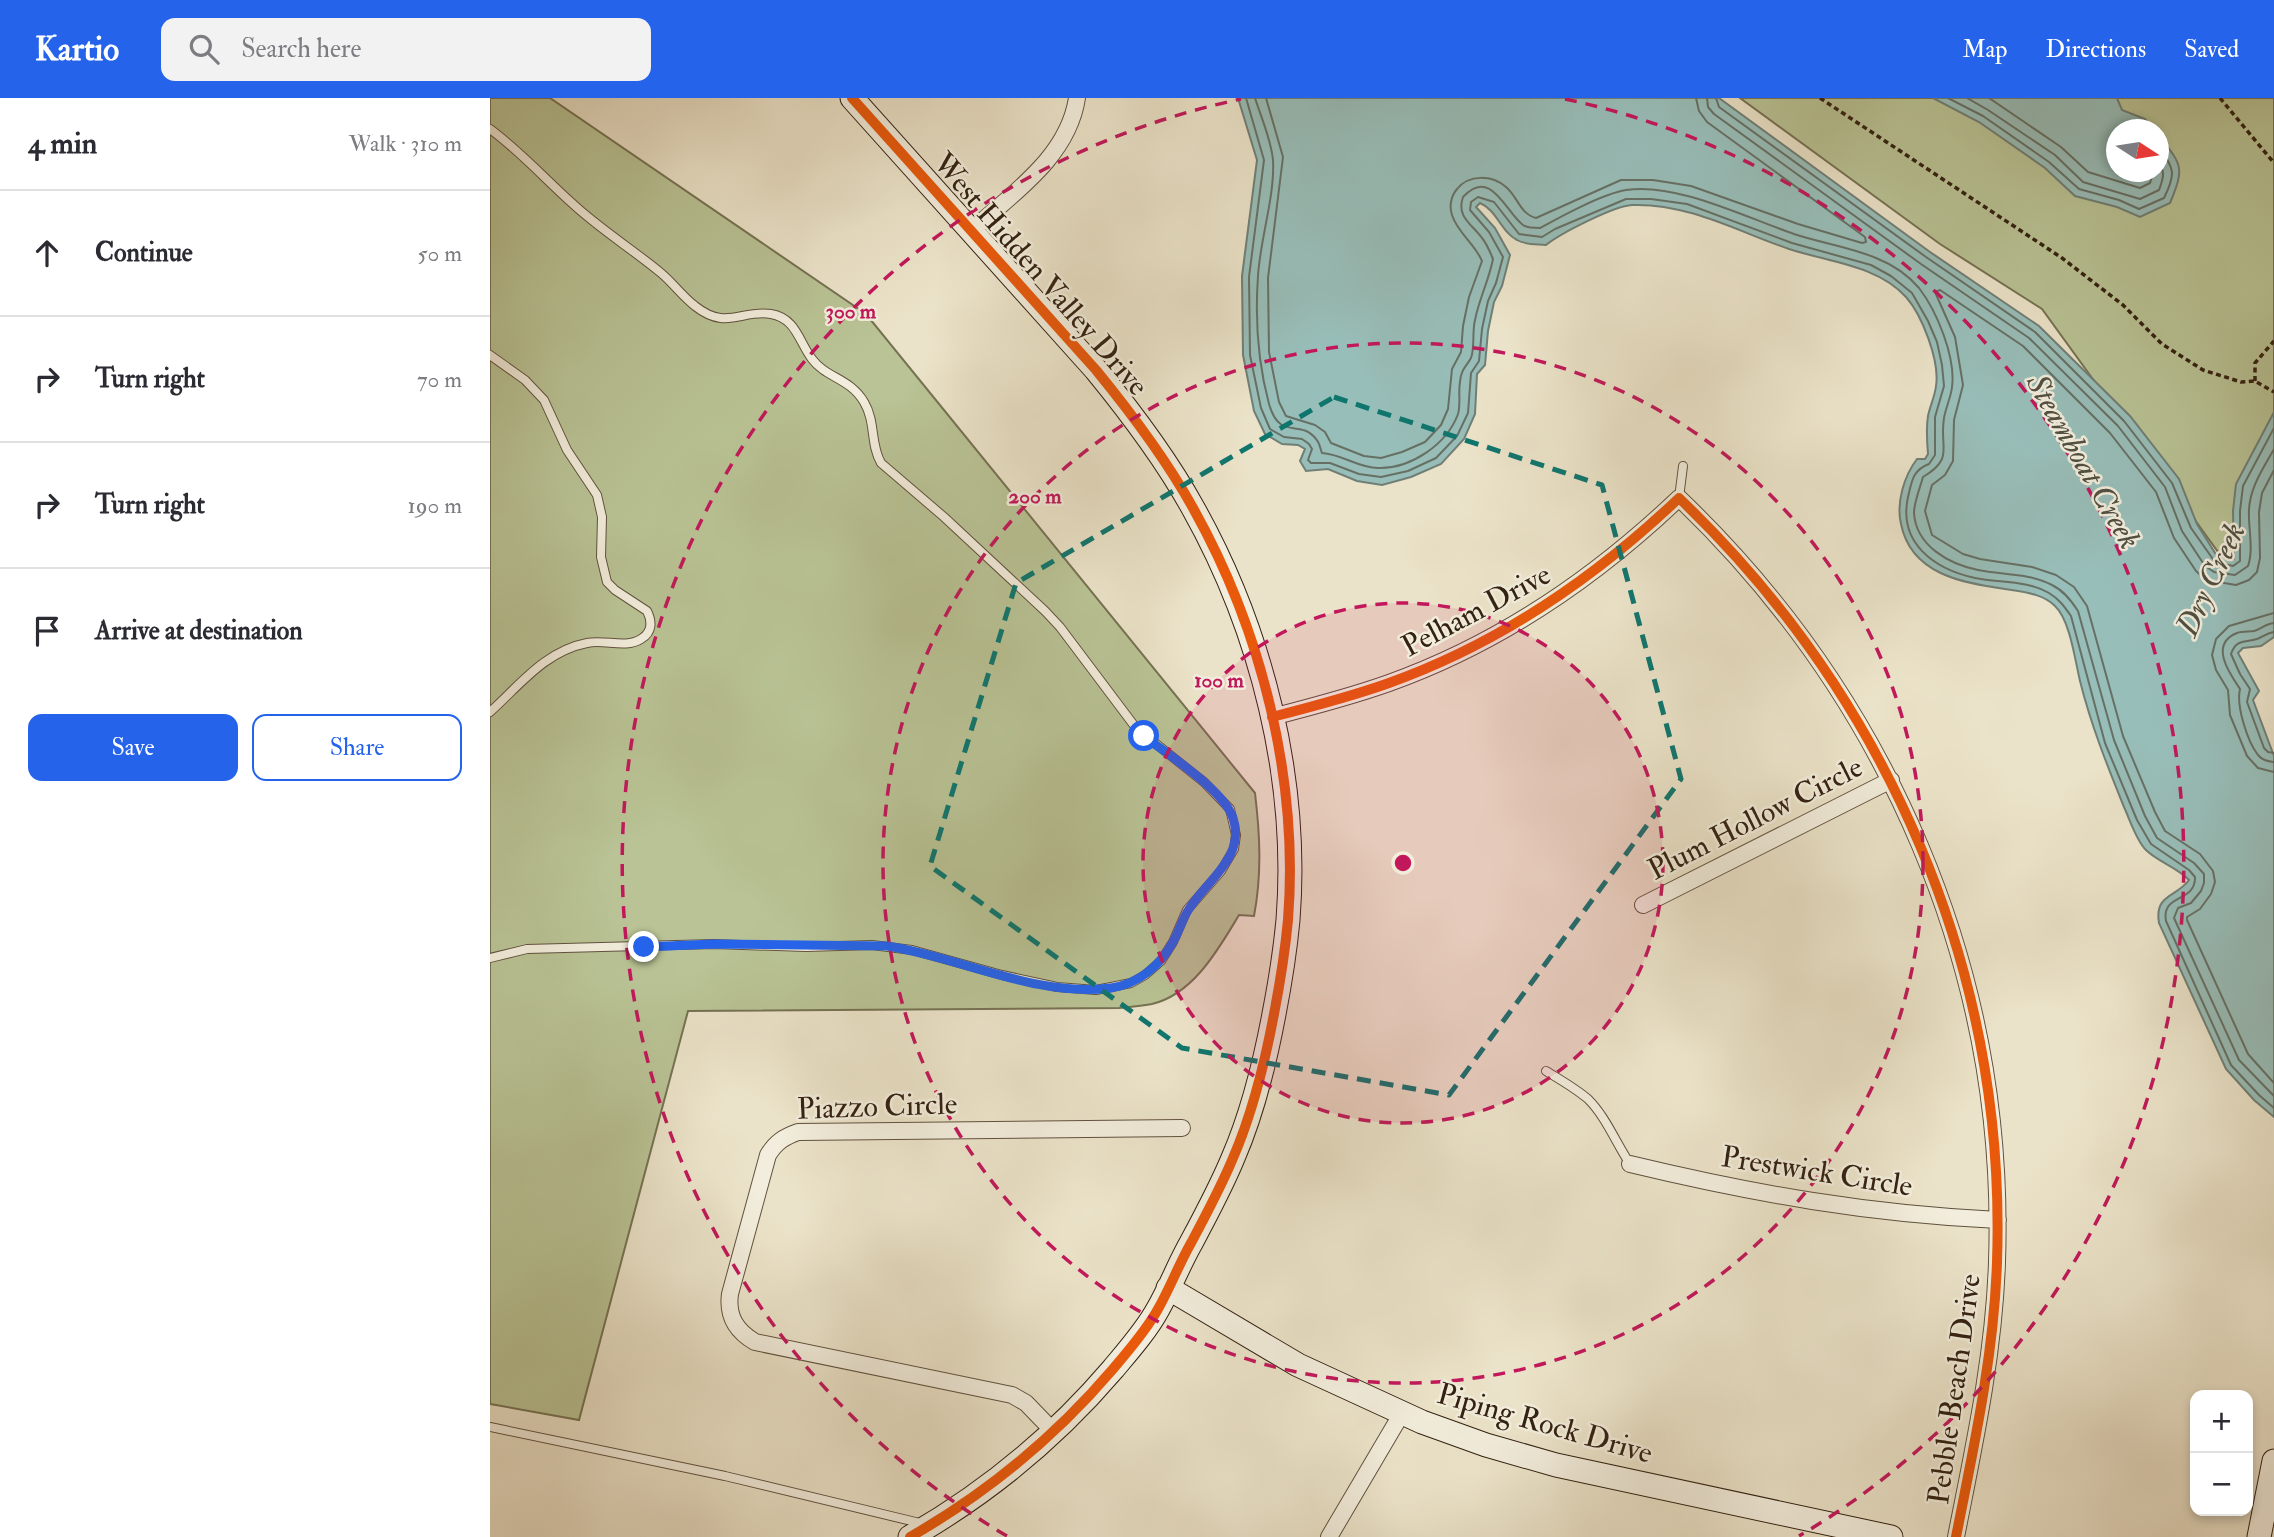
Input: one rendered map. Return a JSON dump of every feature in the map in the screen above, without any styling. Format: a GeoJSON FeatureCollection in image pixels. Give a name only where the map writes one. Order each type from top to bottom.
{"type":"FeatureCollection","features":[{"type":"Feature","properties":{"kind":"street","name":"West Hidden Valley Drive"},"geometry":{"type":"LineString","coordinates":[[852,98],[1096,370],[1165,460],[1194,510],[1222,566],[1257,661],[1272,717],[1286,804],[1289,867],[1288,919],[1269,1043],[1254,1099],[1235,1155],[1157,1311],[1093,1393],[1054,1432],[978,1495],[910,1537]]}},
{"type":"Feature","properties":{"kind":"street"},"geometry":{"type":"LineString","coordinates":[[971,231],[1046,163],[1071,123],[1077,98]]}},
{"type":"Feature","properties":{"kind":"street","name":"Pelham Drive"},"geometry":{"type":"LineString","coordinates":[[1272,717],[1333,702],[1392,682],[1451,657],[1501,631],[1555,598],[1607,561],[1679,498]]}},
{"type":"Feature","properties":{"kind":"street","name":"Pebble Beach Drive"},"geometry":{"type":"LineString","coordinates":[[1679,498],[1743,563],[1783,610],[1823,664],[1859,722],[1891,780],[1919,841],[1942,899],[1961,959],[1988,1089],[1998,1220],[1993,1326],[1987,1378],[1956,1537]]}},
{"type":"Feature","properties":{"kind":"street","name":"Plum Hollow Circle"},"geometry":{"type":"LineString","coordinates":[[1643,905],[1891,780]]}},
{"type":"Feature","properties":{"kind":"street","name":"Piazzo Circle"},"geometry":{"type":"LineString","coordinates":[[1054,1432],[1026,1403],[1012,1395],[755,1342],[743,1335],[730,1314],[730,1294],[768,1155],[775,1144],[798,1132],[1182,1128]]}},
{"type":"Feature","properties":{"kind":"street","name":"Prestwick Circle"},"geometry":{"type":"LineString","coordinates":[[1630,1164],[1711,1184],[1786,1198],[1868,1210],[1998,1220]]}},
{"type":"Feature","properties":{"kind":"street","name":"Piping Rock Drive"},"geometry":{"type":"LineString","coordinates":[[1168,1288],[1298,1365],[1402,1413],[1486,1445],[1556,1465],[1891,1537]]}},
{"type":"Feature","properties":{"kind":"street"},"geometry":{"type":"LineString","coordinates":[[1329,1537],[1402,1413]]}},
{"type":"Feature","properties":{"kind":"street"},"geometry":{"type":"LineString","coordinates":[[2259,1537],[2274,1461]]}},
{"type":"Feature","properties":{"kind":"lane"},"geometry":{"type":"LineString","coordinates":[[490,129],[577,208],[660,273],[696,307],[707,314],[727,319],[771,314],[784,318],[817,365],[846,382],[864,402],[873,424],[877,455],[881,463],[944,517],[1060,627],[1136,728],[1203,782],[1230,809],[1236,835],[1234,849],[1221,872],[1187,910],[1161,961],[1145,975],[1115,988],[1075,989],[1057,986],[1002,975],[912,950],[873,945],[818,947],[714,944],[527,949],[490,958]]}},
{"type":"Feature","properties":{"kind":"lane"},"geometry":{"type":"LineString","coordinates":[[490,355],[526,380],[544,400],[564,444],[593,487],[600,503],[601,557],[607,582],[647,611],[651,625],[644,638],[638,641],[627,644],[587,643],[560,654],[526,676],[490,712]]}},
{"type":"Feature","properties":{"kind":"lane"},"geometry":{"type":"LineString","coordinates":[[1679,498],[1683,466]]}},
{"type":"Feature","properties":{"kind":"lane"},"geometry":{"type":"LineString","coordinates":[[1546,1072],[1572,1086],[1589,1101],[1630,1164]]}},
{"type":"Feature","properties":{"kind":"lane"},"geometry":{"type":"LineString","coordinates":[[490,1427],[725,1476],[930,1525]]}},
{"type":"Feature","properties":{"kind":"path"},"geometry":{"type":"LineString","coordinates":[[1820,98],[2062,258],[2123,305],[2162,344],[2203,370],[2241,382],[2255,381],[2272,391]]}},
{"type":"Feature","properties":{"kind":"path"},"geometry":{"type":"LineString","coordinates":[[2220,98],[2274,163]]}},
{"type":"Feature","properties":{"kind":"path"},"geometry":{"type":"LineString","coordinates":[[2255,381],[2255,363],[2274,341]]}},
{"type":"Feature","properties":{"kind":"highlighted area"},"geometry":{"type":"Polygon","coordinates":[[[1334,397],[1602,485],[1681,779],[1449,1095],[1182,1048],[930,866],[1016,583],[1334,397]]]}},
{"type":"Feature","properties":{"kind":"green space"},"geometry":{"type":"Polygon","coordinates":[[[490,98],[550,98],[866,314],[1255,793],[1258,824],[1259,870],[1254,916],[1239,915],[1214,955],[1193,980],[1167,999],[1152,1004],[1119,1008],[688,1011],[579,1420],[490,1404],[490,98]]]}},
{"type":"Feature","properties":{"kind":"green space"},"geometry":{"type":"Polygon","coordinates":[[[1740,98],[2274,98],[2274,538],[2221,556],[2042,309],[1940,244],[1740,98]]]}},
{"type":"Feature","properties":{"kind":"water"},"geometry":{"type":"Polygon","coordinates":[[[1238,98],[1719,98],[1930,252],[2039,326],[2130,416],[2179,479],[2197,524],[2217,556],[2234,559],[2233,511],[2236,484],[2274,412],[2274,637],[2261,646],[2243,648],[2238,653],[2259,691],[2253,700],[2274,756],[2274,1117],[2254,1100],[2226,1069],[2159,923],[2158,914],[2163,901],[2189,880],[2151,854],[2142,846],[2136,835],[2094,729],[2068,630],[2060,612],[2050,602],[2038,596],[1972,583],[1941,573],[1915,554],[1907,541],[1901,524],[1900,499],[1912,466],[1917,459],[1925,459],[1928,454],[1927,421],[1937,376],[1928,339],[1918,315],[1906,297],[1894,286],[1867,271],[1789,249],[1713,220],[1673,209],[1632,205],[1613,210],[1546,245],[1527,244],[1517,240],[1486,206],[1480,203],[1476,207],[1495,228],[1510,255],[1502,286],[1494,302],[1485,365],[1477,374],[1475,414],[1464,439],[1441,464],[1411,477],[1382,485],[1357,481],[1328,469],[1306,471],[1300,461],[1305,449],[1298,445],[1282,444],[1265,434],[1254,411],[1243,355],[1242,276],[1257,160],[1238,98]]]}},
{"type":"Feature","properties":{"kind":"water"},"geometry":{"type":"Polygon","coordinates":[[[1933,98],[2117,98],[2122,110],[2145,119],[2106,119],[2106,182],[2169,182],[2169,149],[2179,167],[2178,181],[2170,203],[2140,217],[2117,207],[2075,196],[2045,168],[1979,122],[1933,98]]]}},
{"type":"Feature","properties":{"kind":"cycle path"},"geometry":{"type":"LineString","coordinates":[[852,98],[1096,370],[1172,472],[1217,555],[1256,655],[1281,761],[1288,814],[1288,920],[1267,1050],[1240,1141],[1158,1309],[1113,1369],[1068,1418],[993,1482],[910,1537]]}},
{"type":"Feature","properties":{"kind":"cycle path"},"geometry":{"type":"LineString","coordinates":[[1272,717],[1389,683],[1469,649],[1544,606],[1580,581],[1679,498],[1753,576],[1818,661],[1874,751],[1920,846],[1956,945],[1981,1048],[1995,1154],[1997,1262],[1987,1366],[1956,1537]]}},
{"type":"Feature","properties":{"kind":"route"},"geometry":{"type":"LineString","coordinates":[[644,947],[714,944],[887,946],[912,950],[1002,975],[1075,989],[1115,988],[1131,983],[1161,961],[1187,910],[1221,872],[1234,849],[1236,835],[1230,809],[1218,796],[1144,736]]}},
{"type":"Feature","properties":{"kind":"water label","name":"Steamboat Creek"},"geometry":{"type":"Point","coordinates":[2084,461]}},
{"type":"Feature","properties":{"kind":"water label","name":"Dry Creek"},"geometry":{"type":"Point","coordinates":[2210,579]}}]}
